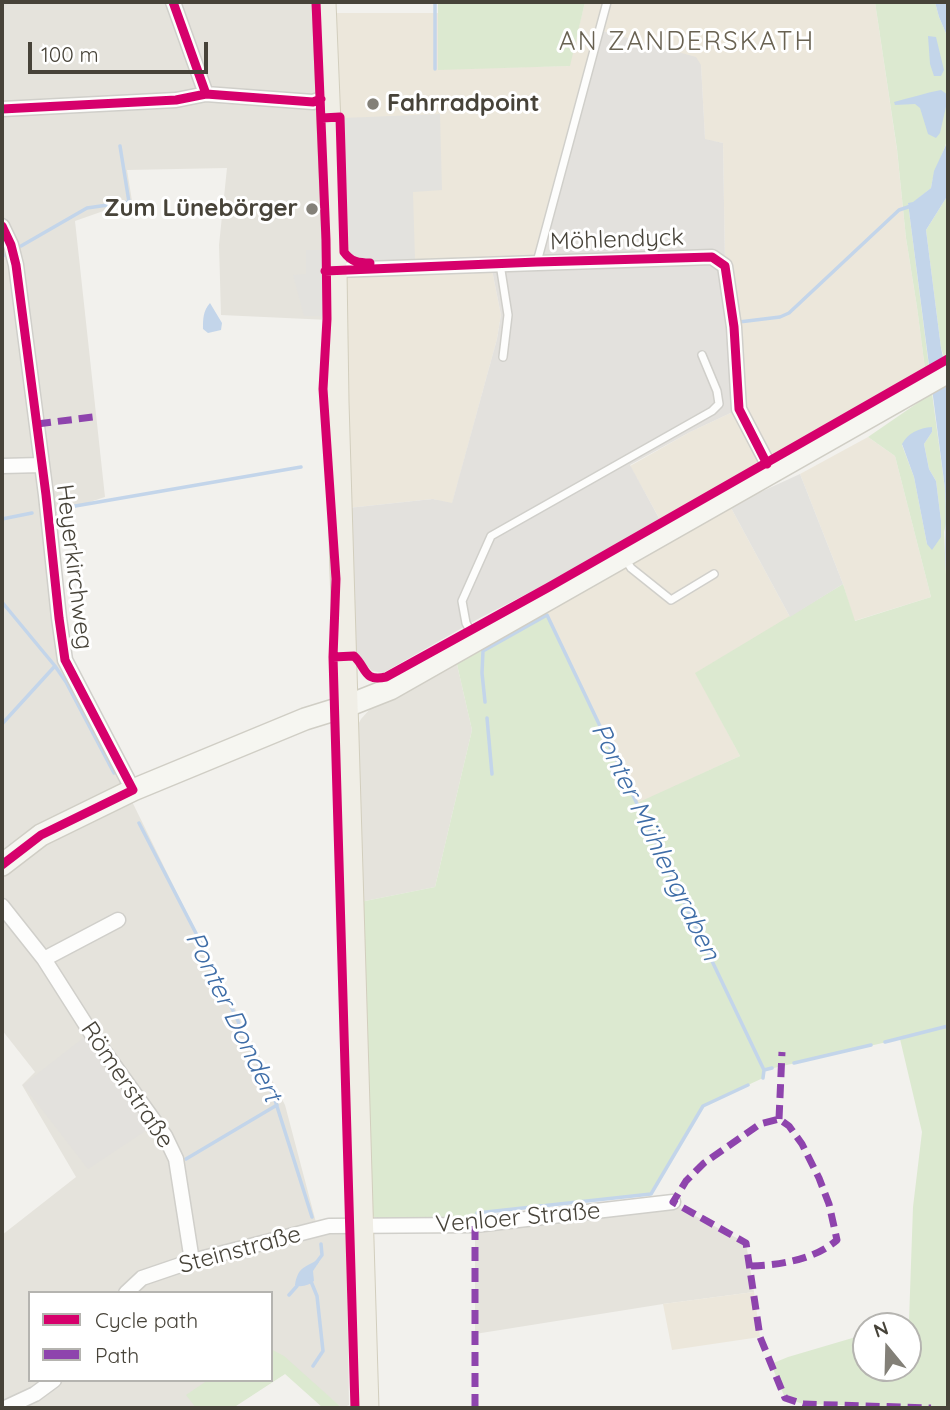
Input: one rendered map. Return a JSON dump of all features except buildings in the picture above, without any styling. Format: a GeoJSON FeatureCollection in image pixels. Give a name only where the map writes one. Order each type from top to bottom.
{"type":"FeatureCollection","features":[{"type":"Feature","properties":{"kind":"main road"},"geometry":{"type":"LineString","coordinates":[[324,2],[335,270],[366,1408]]}},
{"type":"Feature","properties":{"kind":"street"},"geometry":{"type":"LineString","coordinates":[[173,2],[206,94]]}},
{"type":"Feature","properties":{"kind":"street"},"geometry":{"type":"LineString","coordinates":[[2,109],[176,100],[206,94],[313,102],[328,99]]}},
{"type":"Feature","properties":{"kind":"street","name":"Heyerkirchweg"},"geometry":{"type":"LineString","coordinates":[[2,226],[16,265],[65,660],[133,790]]}},
{"type":"Feature","properties":{"kind":"street","name":"Möhlendyck"},"geometry":{"type":"LineString","coordinates":[[335,270],[712,257],[725,266],[734,327],[739,409],[772,472]]}},
{"type":"Feature","properties":{"kind":"street"},"geometry":{"type":"LineString","coordinates":[[2,865],[41,835],[133,790],[305,719],[390,689],[948,372]]}},
{"type":"Feature","properties":{"kind":"street"},"geometry":{"type":"LineString","coordinates":[[2,466],[42,465]]}},
{"type":"Feature","properties":{"kind":"street","name":"Römerstraße"},"geometry":{"type":"LineString","coordinates":[[2,906],[44,959],[93,1036],[165,1136],[176,1159],[192,1261]]}},
{"type":"Feature","properties":{"kind":"street"},"geometry":{"type":"LineString","coordinates":[[44,959],[118,920]]}},
{"type":"Feature","properties":{"kind":"street","name":"Venloer Straße"},"geometry":{"type":"LineString","coordinates":[[361,1227],[475,1225],[673,1202]]}},
{"type":"Feature","properties":{"kind":"street","name":"Steinstraße"},"geometry":{"type":"LineString","coordinates":[[128,1291],[142,1278],[192,1261],[329,1226],[361,1227]]}},
{"type":"Feature","properties":{"kind":"street"},"geometry":{"type":"LineString","coordinates":[[5,1408],[35,1394],[51,1382]]}},
{"type":"Feature","properties":{"kind":"lane"},"geometry":{"type":"LineString","coordinates":[[537,262],[607,2]]}},
{"type":"Feature","properties":{"kind":"lane"},"geometry":{"type":"LineString","coordinates":[[500,264],[508,315],[503,357]]}},
{"type":"Feature","properties":{"kind":"lane"},"geometry":{"type":"LineString","coordinates":[[475,640],[466,623],[462,601],[491,536],[712,411],[719,404],[718,391],[702,355]]}},
{"type":"Feature","properties":{"kind":"lane"},"geometry":{"type":"LineString","coordinates":[[624,556],[631,568],[671,600],[714,574]]}},
{"type":"Feature","properties":{"kind":"shaded area"},"geometry":{"type":"Polygon","coordinates":[[[2,2],[322,2],[329,320],[221,315],[219,245],[227,168],[127,170],[132,201],[75,221],[105,497],[53,514],[62,659],[202,944],[285,1105],[318,1230],[346,1229],[349,1405],[342,1408],[294,1368],[273,1382],[273,1291],[28,1291],[28,1382],[272,1382],[232,1408],[2,1408],[2,1235],[76,1177],[22,1085],[35,1072],[2,1030],[2,2]]]}},
{"type":"Feature","properties":{"kind":"shaded area"},"geometry":{"type":"Polygon","coordinates":[[[585,2],[875,2],[925,369],[910,377],[915,391],[667,532],[630,466],[690,432],[739,409],[725,266],[723,143],[705,140],[701,65],[537,262],[492,270],[501,315],[497,339],[452,504],[433,499],[348,508],[343,299],[348,260],[343,117],[330,118],[325,13],[438,13],[438,69],[569,66],[585,2]]]}},
{"type":"Feature","properties":{"kind":"shaded area"},"geometry":{"type":"Polygon","coordinates":[[[599,30],[696,57],[701,65],[705,139],[723,143],[725,266],[739,409],[630,465],[660,520],[383,673],[372,671],[352,651],[348,508],[433,499],[452,503],[497,339],[501,315],[492,270],[537,262],[599,30]]]}},
{"type":"Feature","properties":{"kind":"shaded area"},"geometry":{"type":"Polygon","coordinates":[[[440,114],[442,190],[413,192],[415,260],[350,261],[343,118],[440,114]]]}},
{"type":"Feature","properties":{"kind":"shaded area"},"geometry":{"type":"Polygon","coordinates":[[[306,250],[323,250],[325,316],[304,316],[293,275],[306,274],[306,250]]]}},
{"type":"Feature","properties":{"kind":"shaded area"},"geometry":{"type":"Polygon","coordinates":[[[868,437],[895,456],[931,597],[854,621],[843,584],[800,474],[868,437]]]}},
{"type":"Feature","properties":{"kind":"shaded area"},"geometry":{"type":"Polygon","coordinates":[[[800,474],[843,584],[790,617],[730,506],[800,474]]]}},
{"type":"Feature","properties":{"kind":"shaded area"},"geometry":{"type":"Polygon","coordinates":[[[730,506],[790,617],[696,673],[740,756],[637,804],[545,612],[730,506]]]}},
{"type":"Feature","properties":{"kind":"shaded area"},"geometry":{"type":"Polygon","coordinates":[[[456,660],[472,730],[435,887],[360,902],[355,730],[371,708],[456,660]]]}},
{"type":"Feature","properties":{"kind":"shaded area"},"geometry":{"type":"Polygon","coordinates":[[[87,1035],[150,1128],[88,1169],[23,1085],[87,1035]]]}},
{"type":"Feature","properties":{"kind":"shaded area"},"geometry":{"type":"Polygon","coordinates":[[[671,1203],[746,1243],[754,1292],[475,1334],[475,1225],[671,1203]]]}},
{"type":"Feature","properties":{"kind":"shaded area"},"geometry":{"type":"Polygon","coordinates":[[[754,1292],[760,1337],[672,1350],[663,1304],[754,1292]]]}},
{"type":"Feature","properties":{"kind":"green space"},"geometry":{"type":"Polygon","coordinates":[[[438,2],[585,2],[570,66],[438,70],[438,2]]]}},
{"type":"Feature","properties":{"kind":"green space"},"geometry":{"type":"Polygon","coordinates":[[[875,2],[935,2],[948,38],[946,145],[931,188],[913,203],[908,203],[929,367],[925,369],[906,238],[897,149],[875,2]]]}},
{"type":"Feature","properties":{"kind":"green space"},"geometry":{"type":"Polygon","coordinates":[[[948,195],[948,355],[944,357],[926,230],[948,195]]]}},
{"type":"Feature","properties":{"kind":"green space"},"geometry":{"type":"Polygon","coordinates":[[[932,393],[947,520],[944,532],[948,590],[948,1408],[803,1404],[785,1398],[771,1364],[852,1338],[852,1382],[922,1382],[922,1312],[909,1312],[913,1207],[922,1132],[900,1039],[765,1070],[763,1078],[703,1106],[651,1194],[477,1213],[476,1219],[388,1221],[374,1217],[370,1210],[360,902],[435,887],[472,730],[456,660],[545,612],[637,803],[740,756],[695,673],[843,584],[855,621],[931,597],[895,456],[868,437],[932,393]],[[932,432],[902,445],[914,477],[927,544],[941,521],[936,481],[929,469],[924,444],[932,432]]]}},
{"type":"Feature","properties":{"kind":"green space"},"geometry":{"type":"Polygon","coordinates":[[[273,1350],[284,1356],[342,1408],[323,1408],[285,1374],[273,1382],[273,1350]]]}},
{"type":"Feature","properties":{"kind":"green space"},"geometry":{"type":"Polygon","coordinates":[[[205,1382],[273,1382],[233,1408],[196,1408],[186,1395],[205,1382]]]}},
{"type":"Feature","properties":{"kind":"water"},"geometry":{"type":"Polygon","coordinates":[[[935,2],[948,2],[948,38],[939,17],[935,2]]]}},
{"type":"Feature","properties":{"kind":"water"},"geometry":{"type":"Polygon","coordinates":[[[928,36],[936,37],[944,70],[941,76],[934,76],[930,64],[928,36]]]}},
{"type":"Feature","properties":{"kind":"water"},"geometry":{"type":"Polygon","coordinates":[[[941,90],[948,98],[940,133],[936,138],[928,134],[920,108],[915,104],[895,105],[894,102],[923,94],[941,90]]]}},
{"type":"Feature","properties":{"kind":"water"},"geometry":{"type":"Polygon","coordinates":[[[948,132],[948,195],[926,230],[941,348],[948,379],[948,590],[945,489],[908,203],[931,188],[948,132]]]}},
{"type":"Feature","properties":{"kind":"water"},"geometry":{"type":"Polygon","coordinates":[[[210,303],[222,323],[221,330],[208,333],[203,329],[203,322],[210,303]]]}},
{"type":"Feature","properties":{"kind":"water"},"geometry":{"type":"Polygon","coordinates":[[[932,427],[932,432],[924,444],[929,469],[936,481],[941,537],[932,550],[927,544],[914,477],[902,444],[914,432],[932,427]]]}},
{"type":"Feature","properties":{"kind":"water"},"geometry":{"type":"Polygon","coordinates":[[[317,1260],[319,1262],[313,1271],[314,1281],[305,1286],[295,1285],[300,1271],[317,1260]]]}},
{"type":"Feature","properties":{"kind":"waterway"},"geometry":{"type":"LineString","coordinates":[[435,2],[435,69]]}},
{"type":"Feature","properties":{"kind":"waterway"},"geometry":{"type":"LineString","coordinates":[[21,246],[87,208],[129,202],[120,146]]}},
{"type":"Feature","properties":{"kind":"waterway"},"geometry":{"type":"LineString","coordinates":[[739,322],[780,317],[789,313],[899,210],[911,206]]}},
{"type":"Feature","properties":{"kind":"waterway"},"geometry":{"type":"LineString","coordinates":[[58,509],[301,467]]}},
{"type":"Feature","properties":{"kind":"waterway"},"geometry":{"type":"LineString","coordinates":[[2,519],[32,513]]}},
{"type":"Feature","properties":{"kind":"waterway","name":"Ponter Dondert"},"geometry":{"type":"LineString","coordinates":[[2,602],[66,682],[114,773]]}},
{"type":"Feature","properties":{"kind":"waterway","name":"Ponter Mühlengraben"},"geometry":{"type":"LineString","coordinates":[[485,702],[483,651],[547,615],[764,1070]]}},
{"type":"Feature","properties":{"kind":"waterway"},"geometry":{"type":"LineString","coordinates":[[2,724],[55,666]]}},
{"type":"Feature","properties":{"kind":"waterway"},"geometry":{"type":"LineString","coordinates":[[487,718],[492,774]]}},
{"type":"Feature","properties":{"kind":"waterway","name":"Ponter Dondert"},"geometry":{"type":"LineString","coordinates":[[139,823],[200,941],[274,1097],[312,1217]]}},
{"type":"Feature","properties":{"kind":"waterway"},"geometry":{"type":"LineString","coordinates":[[885,1042],[948,1026]]}},
{"type":"Feature","properties":{"kind":"waterway"},"geometry":{"type":"LineString","coordinates":[[794,1063],[871,1045]]}},
{"type":"Feature","properties":{"kind":"waterway","name":"Ponter Mühlengraben"},"geometry":{"type":"LineString","coordinates":[[763,1078],[764,1070],[772,1068]]}},
{"type":"Feature","properties":{"kind":"waterway"},"geometry":{"type":"LineString","coordinates":[[477,1213],[651,1194],[703,1106],[748,1085]]}},
{"type":"Feature","properties":{"kind":"waterway"},"geometry":{"type":"LineString","coordinates":[[186,1159],[277,1105]]}},
{"type":"Feature","properties":{"kind":"waterway","name":"Ponter Dondert"},"geometry":{"type":"LineString","coordinates":[[316,1263],[322,1255],[321,1244]]}},
{"type":"Feature","properties":{"kind":"waterway","name":"Ponter Dondert"},"geometry":{"type":"LineString","coordinates":[[310,1279],[317,1296],[323,1351],[313,1366]]}},
{"type":"Feature","properties":{"kind":"waterway"},"geometry":{"type":"LineString","coordinates":[[289,1295],[297,1286]]}},
{"type":"Feature","properties":{"kind":"marked path"},"geometry":{"type":"LineString","coordinates":[[37,424],[93,417]]}},
{"type":"Feature","properties":{"kind":"marked path"},"geometry":{"type":"LineString","coordinates":[[779,1119],[782,1052]]}},
{"type":"Feature","properties":{"kind":"marked path"},"geometry":{"type":"LineString","coordinates":[[751,1266],[784,1263],[807,1257],[837,1240],[829,1204],[819,1178],[802,1144],[789,1126],[779,1119],[760,1124],[704,1163],[686,1181],[673,1202],[746,1243],[760,1337],[785,1398],[803,1404],[931,1408]]}},
{"type":"Feature","properties":{"kind":"marked path"},"geometry":{"type":"LineString","coordinates":[[475,1225],[475,1408]]}},
{"type":"Feature","properties":{"kind":"cycle path"},"geometry":{"type":"LineString","coordinates":[[173,2],[206,94]]}},
{"type":"Feature","properties":{"kind":"cycle path"},"geometry":{"type":"LineString","coordinates":[[316,2],[326,240],[327,319],[323,389],[336,579],[333,657],[355,1408]]}},
{"type":"Feature","properties":{"kind":"cycle path"},"geometry":{"type":"LineString","coordinates":[[2,109],[176,100],[206,94],[313,102],[321,99]]}},
{"type":"Feature","properties":{"kind":"cycle path"},"geometry":{"type":"LineString","coordinates":[[322,118],[340,117],[344,252],[356,261],[370,263]]}},
{"type":"Feature","properties":{"kind":"cycle path"},"geometry":{"type":"LineString","coordinates":[[2,226],[16,265],[65,660],[133,790],[41,835],[2,865]]}},
{"type":"Feature","properties":{"kind":"cycle path"},"geometry":{"type":"LineString","coordinates":[[325,271],[712,257],[725,266],[734,327],[739,409],[767,464]]}},
{"type":"Feature","properties":{"kind":"cycle path"},"geometry":{"type":"LineString","coordinates":[[333,657],[354,656],[369,676],[386,677],[948,359]]}},
{"type":"Feature","properties":{"kind":"place","name":"Fahrradpoint"},"geometry":{"type":"Point","coordinates":[373,104]}},
{"type":"Feature","properties":{"kind":"place","name":"Zum Lünebörger"},"geometry":{"type":"Point","coordinates":[312,209]}},
{"type":"Feature","properties":{"kind":"district","name":"AN ZANDERSKATH"},"geometry":{"type":"Point","coordinates":[687,42]}}]}
